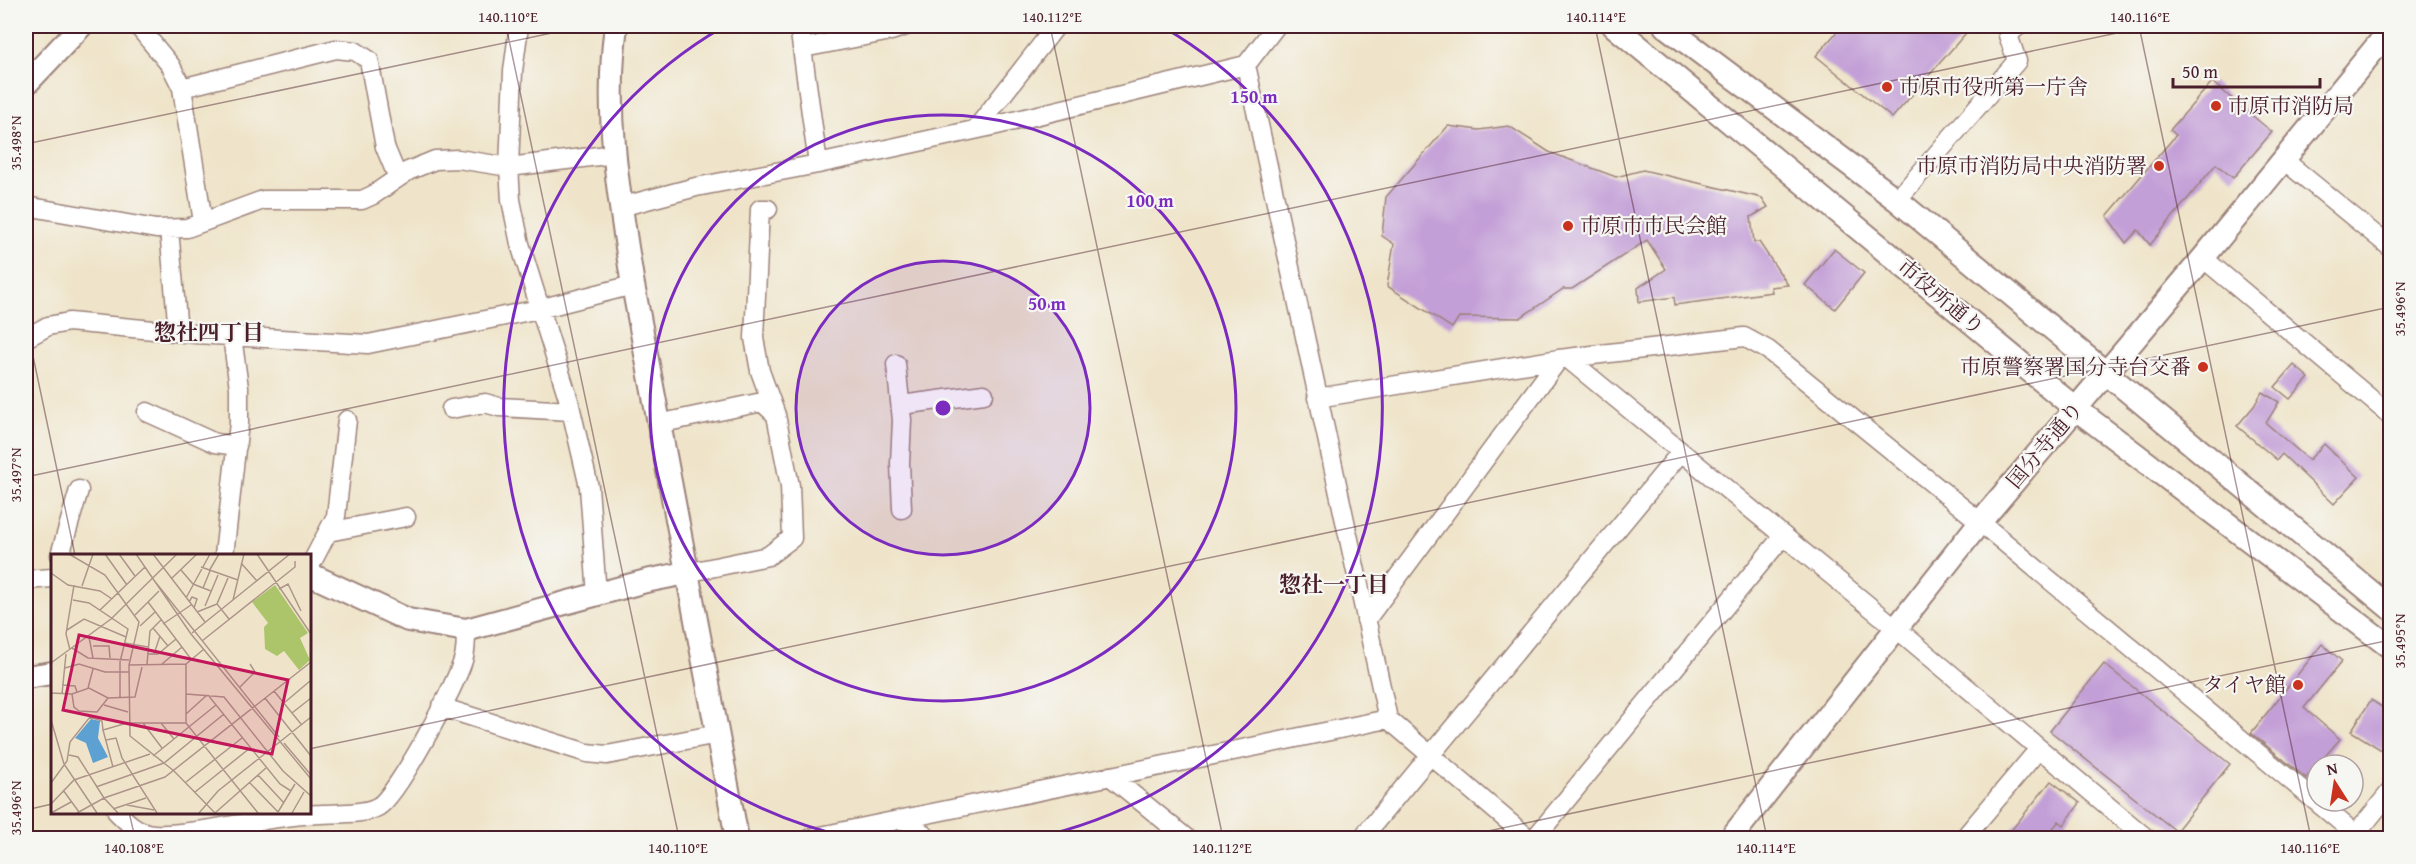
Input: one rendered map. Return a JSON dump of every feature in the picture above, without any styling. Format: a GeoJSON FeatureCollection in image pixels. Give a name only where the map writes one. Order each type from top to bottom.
{"type":"FeatureCollection","features":[{"type":"Feature","properties":{"kind":"street"},"geometry":{"type":"LineString","coordinates":[[26,84],[81,26]]}},
{"type":"Feature","properties":{"kind":"street"},"geometry":{"type":"LineString","coordinates":[[138,26],[171,66],[182,88],[203,222]]}},
{"type":"Feature","properties":{"kind":"street"},"geometry":{"type":"LineString","coordinates":[[519,26],[513,71],[509,167],[511,200],[520,244],[572,411],[589,487],[597,595]]}},
{"type":"Feature","properties":{"kind":"street"},"geometry":{"type":"LineString","coordinates":[[616,26],[610,97],[620,207],[658,424],[737,838]]}},
{"type":"Feature","properties":{"kind":"street"},"geometry":{"type":"LineString","coordinates":[[799,26],[818,164]]}},
{"type":"Feature","properties":{"kind":"street"},"geometry":{"type":"LineString","coordinates":[[803,48],[869,30],[891,31],[906,26]]}},
{"type":"Feature","properties":{"kind":"street"},"geometry":{"type":"LineString","coordinates":[[976,129],[1056,26]]}},
{"type":"Feature","properties":{"kind":"street"},"geometry":{"type":"LineString","coordinates":[[620,207],[696,187],[818,164],[976,129],[1246,64],[1276,26]]}},
{"type":"Feature","properties":{"kind":"street","name":"市役所通り"},"geometry":{"type":"LineString","coordinates":[[1614,26],[2076,409],[2391,647]]}},
{"type":"Feature","properties":{"kind":"street"},"geometry":{"type":"LineString","coordinates":[[1665,26],[1897,200],[2391,608]]}},
{"type":"Feature","properties":{"kind":"street"},"geometry":{"type":"LineString","coordinates":[[1897,200],[2017,61],[2008,35],[2018,26]]}},
{"type":"Feature","properties":{"kind":"street","name":"国分寺通り"},"geometry":{"type":"LineString","coordinates":[[1731,838],[1980,522],[2204,258],[2391,30]]}},
{"type":"Feature","properties":{"kind":"street"},"geometry":{"type":"LineString","coordinates":[[182,88],[336,49],[355,51],[369,60],[385,147],[398,178]]}},
{"type":"Feature","properties":{"kind":"street"},"geometry":{"type":"LineString","coordinates":[[1246,64],[1388,719],[1527,838]]}},
{"type":"Feature","properties":{"kind":"street"},"geometry":{"type":"LineString","coordinates":[[26,206],[156,229],[187,228],[263,200],[362,200],[408,171],[435,160],[458,159],[509,167],[615,154]]}},
{"type":"Feature","properties":{"kind":"street"},"geometry":{"type":"LineString","coordinates":[[2284,160],[2391,247]]}},
{"type":"Feature","properties":{"kind":"street"},"geometry":{"type":"LineString","coordinates":[[310,574],[408,621],[466,630],[686,573],[768,556],[792,538],[790,486],[776,415],[760,371],[753,338],[760,209],[768,209]]}},
{"type":"Feature","properties":{"kind":"street"},"geometry":{"type":"LineString","coordinates":[[169,229],[178,332]]}},
{"type":"Feature","properties":{"kind":"street"},"geometry":{"type":"LineString","coordinates":[[2204,258],[2391,415]]}},
{"type":"Feature","properties":{"kind":"street"},"geometry":{"type":"LineString","coordinates":[[26,338],[48,326],[69,322],[232,336],[368,344],[539,309],[633,285]]}},
{"type":"Feature","properties":{"kind":"street"},"geometry":{"type":"LineString","coordinates":[[224,554],[239,423],[239,388],[232,336]]}},
{"type":"Feature","properties":{"kind":"street"},"geometry":{"type":"LineString","coordinates":[[1317,398],[1563,358],[1744,337],[1768,350],[1980,522],[2356,837],[2391,792]]}},
{"type":"Feature","properties":{"kind":"street"},"geometry":{"type":"LineString","coordinates":[[1563,358],[1897,629],[2038,750],[2146,838]]}},
{"type":"Feature","properties":{"kind":"street"},"geometry":{"type":"LineString","coordinates":[[1366,621],[1563,358]]}},
{"type":"Feature","properties":{"kind":"street"},"geometry":{"type":"LineString","coordinates":[[896,364],[901,405],[902,509]]}},
{"type":"Feature","properties":{"kind":"street"},"geometry":{"type":"LineString","coordinates":[[901,405],[984,394]]}},
{"type":"Feature","properties":{"kind":"street"},"geometry":{"type":"LineString","coordinates":[[658,424],[762,402],[776,415]]}},
{"type":"Feature","properties":{"kind":"street"},"geometry":{"type":"LineString","coordinates":[[452,410],[485,403],[499,407],[572,411]]}},
{"type":"Feature","properties":{"kind":"street"},"geometry":{"type":"LineString","coordinates":[[147,412],[215,443],[237,447]]}},
{"type":"Feature","properties":{"kind":"street"},"geometry":{"type":"LineString","coordinates":[[310,566],[336,516],[347,420]]}},
{"type":"Feature","properties":{"kind":"street"},"geometry":{"type":"LineString","coordinates":[[1362,838],[1681,452]]}},
{"type":"Feature","properties":{"kind":"street"},"geometry":{"type":"LineString","coordinates":[[60,554],[79,490]]}},
{"type":"Feature","properties":{"kind":"street"},"geometry":{"type":"LineString","coordinates":[[328,532],[406,517]]}},
{"type":"Feature","properties":{"kind":"street"},"geometry":{"type":"LineString","coordinates":[[1535,838],[1783,536]]}},
{"type":"Feature","properties":{"kind":"street"},"geometry":{"type":"LineString","coordinates":[[26,580],[51,578]]}},
{"type":"Feature","properties":{"kind":"street"},"geometry":{"type":"LineString","coordinates":[[118,813],[142,832],[154,834],[248,824],[292,815],[353,813],[378,807],[396,789],[441,707],[464,657],[466,630]]}},
{"type":"Feature","properties":{"kind":"street"},"geometry":{"type":"LineString","coordinates":[[26,677],[51,673]]}},
{"type":"Feature","properties":{"kind":"street"},"geometry":{"type":"LineString","coordinates":[[441,707],[587,753],[607,755],[718,734]]}},
{"type":"Feature","properties":{"kind":"street"},"geometry":{"type":"LineString","coordinates":[[811,838],[1388,719]]}},
{"type":"Feature","properties":{"kind":"street"},"geometry":{"type":"LineString","coordinates":[[1964,838],[2038,750]]}},
{"type":"Feature","properties":{"kind":"street"},"geometry":{"type":"LineString","coordinates":[[1110,776],[1186,838]]}},
{"type":"Feature","properties":{"kind":"street"},"geometry":{"type":"LineString","coordinates":[[905,819],[928,838]]}},
{"type":"Feature","properties":{"kind":"street"},"geometry":{"type":"LineString","coordinates":[[248,824],[261,838]]}},
{"type":"Feature","properties":{"kind":"building","name":"市原市役所第一庁舎"},"geometry":{"type":"Polygon","coordinates":[[[1842,26],[1972,26],[1892,118],[1816,56],[1842,26]]]}},
{"type":"Feature","properties":{"kind":"building"},"geometry":{"type":"Polygon","coordinates":[[[2212,82],[2272,132],[2233,178],[2216,164],[2150,245],[2138,230],[2126,243],[2107,216],[2176,135],[2170,130],[2212,82]]]}},
{"type":"Feature","properties":{"kind":"building","name":"市原市市民会館"},"geometry":{"type":"Polygon","coordinates":[[[1448,126],[1479,130],[1509,126],[1549,152],[1616,177],[1643,170],[1762,198],[1768,207],[1751,217],[1754,242],[1759,242],[1788,285],[1771,287],[1772,292],[1675,305],[1674,297],[1639,302],[1638,288],[1666,269],[1647,240],[1572,289],[1563,289],[1520,318],[1459,317],[1452,328],[1387,286],[1394,244],[1382,236],[1386,197],[1448,126]]]}},
{"type":"Feature","properties":{"kind":"building"},"geometry":{"type":"Polygon","coordinates":[[[1834,249],[1864,273],[1835,309],[1805,285],[1834,249]]]}},
{"type":"Feature","properties":{"kind":"building"},"geometry":{"type":"Polygon","coordinates":[[[2294,365],[2309,378],[2290,399],[2275,387],[2294,365]]]}},
{"type":"Feature","properties":{"kind":"building"},"geometry":{"type":"Polygon","coordinates":[[[2262,392],[2279,402],[2266,423],[2309,460],[2324,444],[2359,477],[2334,504],[2282,454],[2277,460],[2237,426],[2254,406],[2262,392]]]}},
{"type":"Feature","properties":{"kind":"building"},"geometry":{"type":"Polygon","coordinates":[[[2322,644],[2342,661],[2304,708],[2340,739],[2328,753],[2305,753],[2305,777],[2251,733],[2322,644]]]}},
{"type":"Feature","properties":{"kind":"building"},"geometry":{"type":"Polygon","coordinates":[[[2104,664],[2230,764],[2176,831],[2050,731],[2104,664]]]}},
{"type":"Feature","properties":{"kind":"building"},"geometry":{"type":"Polygon","coordinates":[[[2371,700],[2391,713],[2391,756],[2351,731],[2371,700]]]}},
{"type":"Feature","properties":{"kind":"building"},"geometry":{"type":"Polygon","coordinates":[[[2051,781],[2080,803],[2064,825],[2059,821],[2045,838],[2005,838],[2051,781]]]}},
{"type":"Feature","properties":{"kind":"place","name":"市原市役所第一庁舎"},"geometry":{"type":"Point","coordinates":[1887,87]}},
{"type":"Feature","properties":{"kind":"place","name":"市原市消防局"},"geometry":{"type":"Point","coordinates":[2216,106]}},
{"type":"Feature","properties":{"kind":"place","name":"市原市消防局中央消防署"},"geometry":{"type":"Point","coordinates":[2159,166]}},
{"type":"Feature","properties":{"kind":"place","name":"市原市市民会館"},"geometry":{"type":"Point","coordinates":[1568,226]}},
{"type":"Feature","properties":{"kind":"place","name":"市原警察署国分寺台交番"},"geometry":{"type":"Point","coordinates":[2203,367]}},
{"type":"Feature","properties":{"kind":"place","name":"タイヤ館"},"geometry":{"type":"Point","coordinates":[2298,685]}},
{"type":"Feature","properties":{"kind":"district","name":"惣社四丁目"},"geometry":{"type":"Point","coordinates":[209,332]}},
{"type":"Feature","properties":{"kind":"district","name":"惣社一丁目"},"geometry":{"type":"Point","coordinates":[1334,584]}}]}
